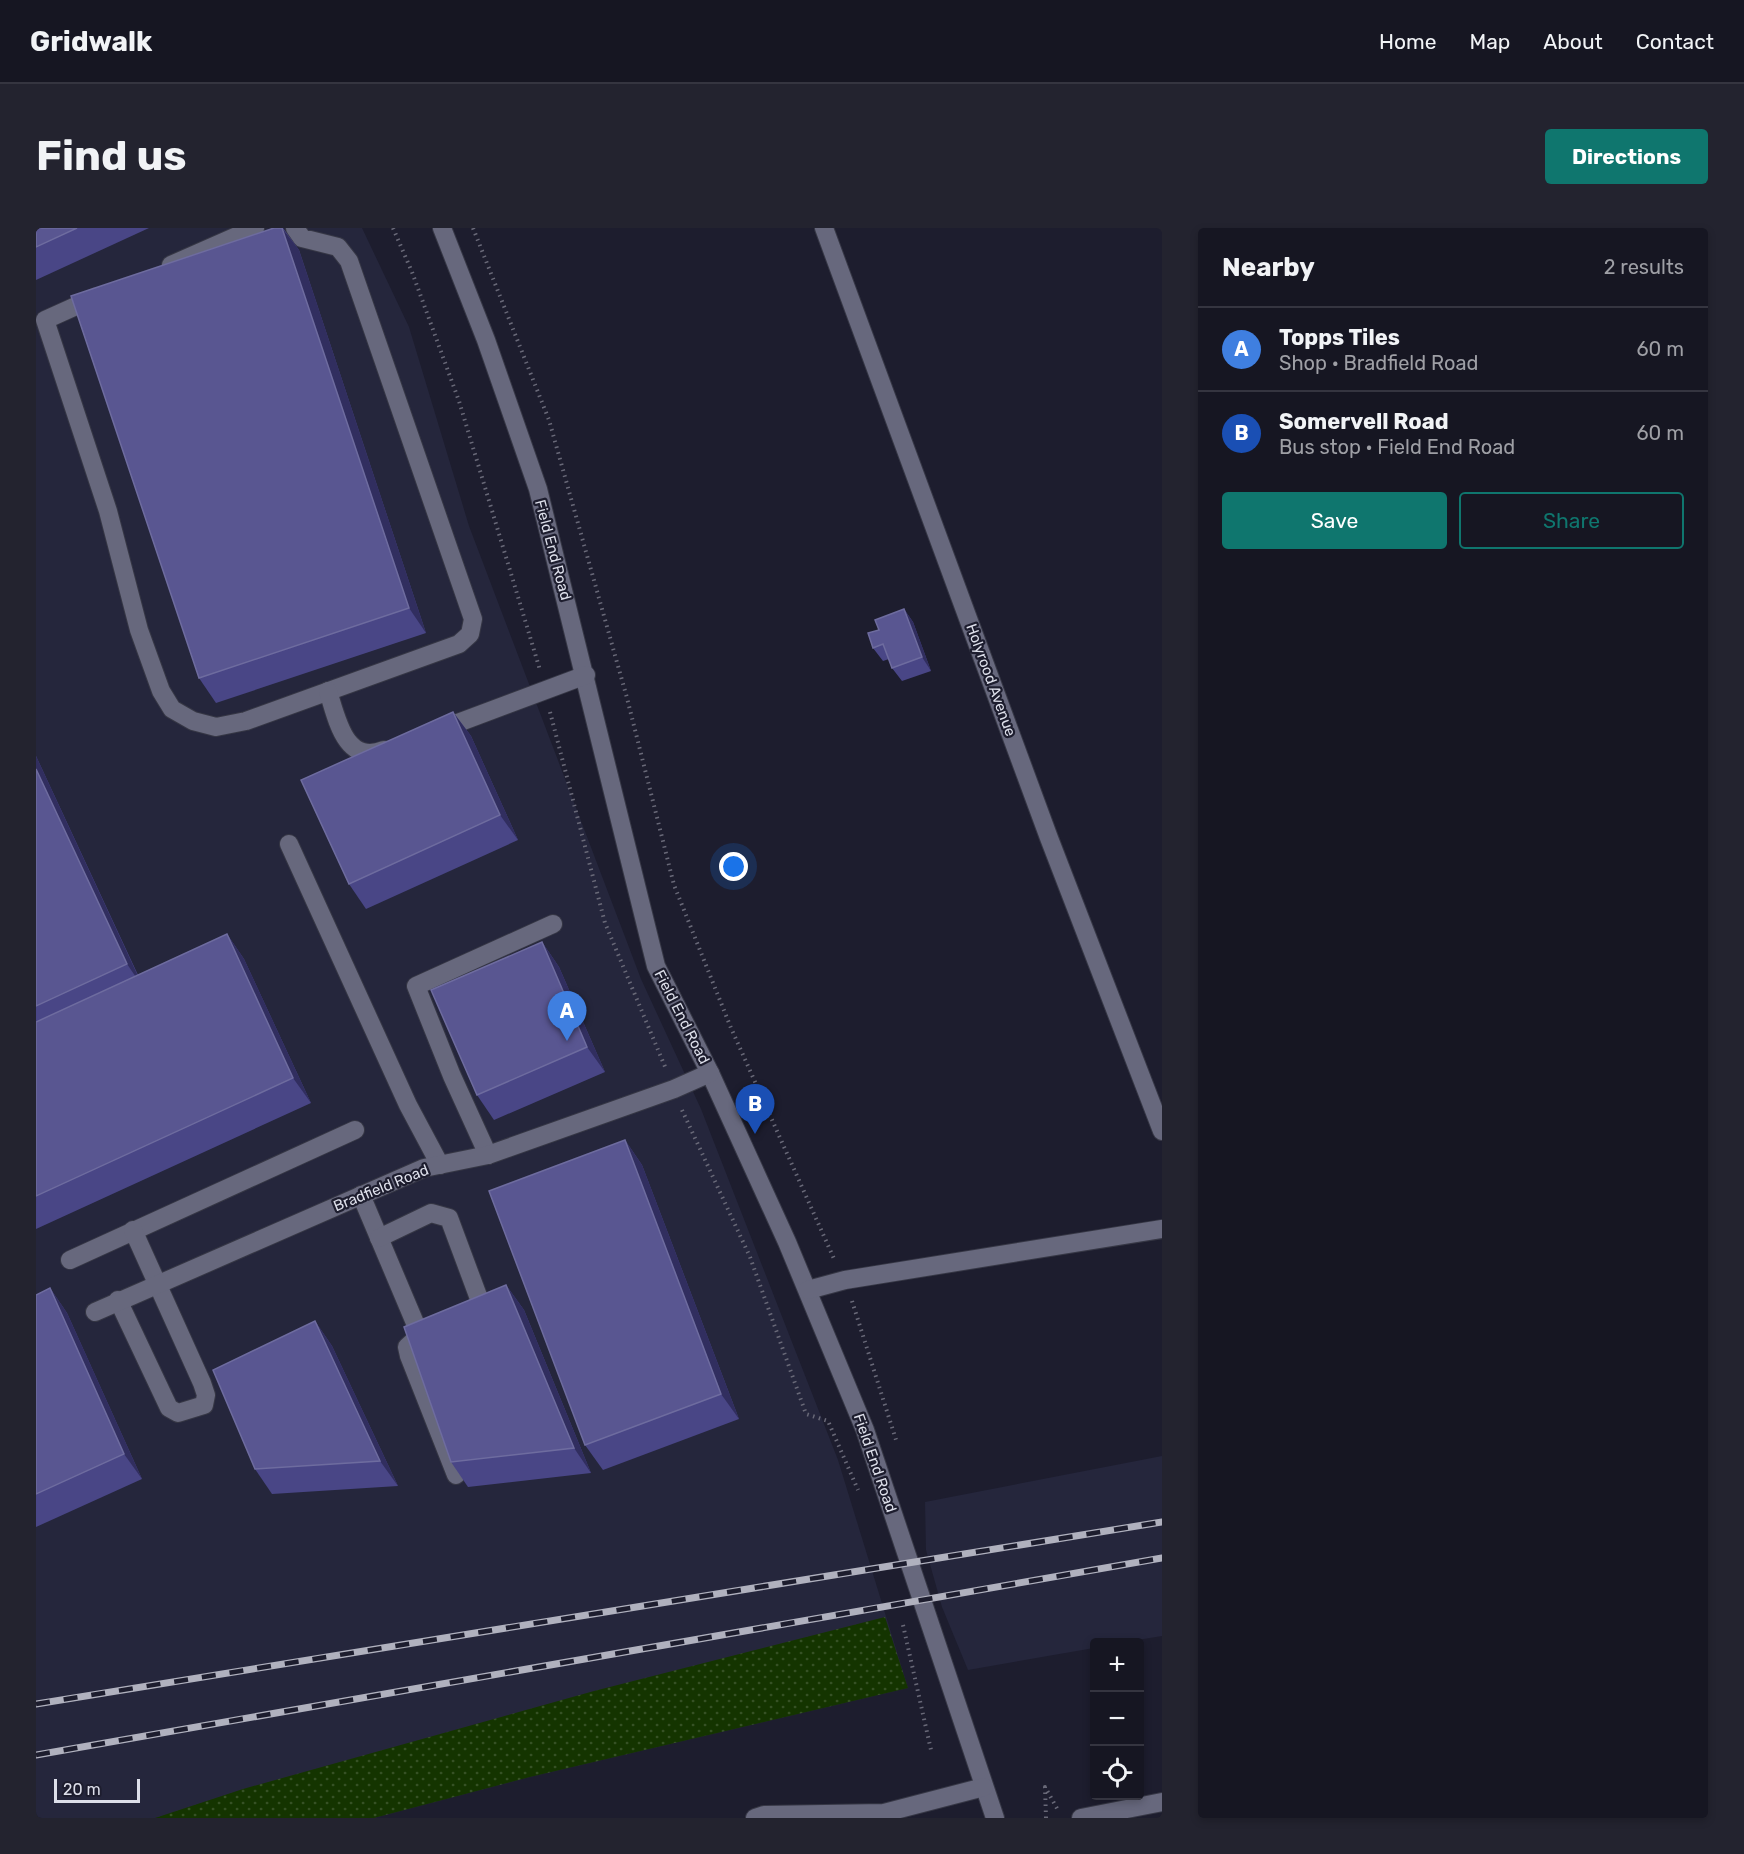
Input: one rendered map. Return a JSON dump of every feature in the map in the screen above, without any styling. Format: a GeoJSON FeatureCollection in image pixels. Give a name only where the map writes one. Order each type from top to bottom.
{"type":"FeatureCollection","features":[{"type":"Feature","properties":{"kind":"street"},"geometry":{"type":"LineString","coordinates":[[150,274],[255,228]]}},
{"type":"Feature","properties":{"kind":"street"},"geometry":{"type":"LineString","coordinates":[[108,292],[45,320],[108,510],[139,630],[161,691],[172,710],[193,721],[216,727],[246,721],[459,644],[470,634],[473,619],[349,261],[338,247],[302,238],[295,228]]}},
{"type":"Feature","properties":{"kind":"street","name":"Field End Road"},"geometry":{"type":"LineString","coordinates":[[442,228],[486,340],[537,489],[586,675],[656,966],[710,1073],[808,1290],[865,1430],[995,1818]]}},
{"type":"Feature","properties":{"kind":"street","name":"Holyrood Avenue"},"geometry":{"type":"LineString","coordinates":[[824,228],[1053,849],[1162,1131]]}},
{"type":"Feature","properties":{"kind":"street"},"geometry":{"type":"LineString","coordinates":[[421,737],[586,675]]}},
{"type":"Feature","properties":{"kind":"street"},"geometry":{"type":"LineString","coordinates":[[328,691],[339,727],[350,747],[364,753],[377,753],[399,745]]}},
{"type":"Feature","properties":{"kind":"street"},"geometry":{"type":"LineString","coordinates":[[290,844],[408,1105],[440,1165]]}},
{"type":"Feature","properties":{"kind":"street"},"geometry":{"type":"LineString","coordinates":[[488,1155],[452,1076],[416,986],[554,924]]}},
{"type":"Feature","properties":{"kind":"street","name":"Bradfield Road"},"geometry":{"type":"LineString","coordinates":[[95,1312],[424,1168],[488,1155],[674,1089],[710,1073]]}},
{"type":"Feature","properties":{"kind":"street"},"geometry":{"type":"LineString","coordinates":[[70,1260],[355,1130]]}},
{"type":"Feature","properties":{"kind":"street"},"geometry":{"type":"LineString","coordinates":[[361,1195],[418,1330],[417,1338],[407,1347],[409,1356],[456,1475]]}},
{"type":"Feature","properties":{"kind":"street"},"geometry":{"type":"LineString","coordinates":[[379,1238],[431,1213],[449,1218],[484,1312]]}},
{"type":"Feature","properties":{"kind":"street"},"geometry":{"type":"LineString","coordinates":[[808,1290],[845,1280],[1162,1228]]}},
{"type":"Feature","properties":{"kind":"street"},"geometry":{"type":"LineString","coordinates":[[118,1300],[169,1408],[178,1413],[204,1405],[206,1395],[133,1230]]}},
{"type":"Feature","properties":{"kind":"street"},"geometry":{"type":"LineString","coordinates":[[755,1818],[764,1815],[884,1813],[984,1786]]}},
{"type":"Feature","properties":{"kind":"street"},"geometry":{"type":"LineString","coordinates":[[1081,1818],[1162,1802]]}},
{"type":"Feature","properties":{"kind":"path"},"geometry":{"type":"LineString","coordinates":[[473,228],[549,420],[627,698],[674,885],[731,1028],[819,1229],[845,1280],[898,1448]]}},
{"type":"Feature","properties":{"kind":"path"},"geometry":{"type":"LineString","coordinates":[[1046,1818],[1045,1787],[1062,1818]]}},
{"type":"Feature","properties":{"kind":"shaded area"},"geometry":{"type":"Polygon","coordinates":[[[36,228],[362,228],[409,327],[469,526],[641,979],[701,1109],[838,1460],[908,1688],[530,1777],[374,1818],[36,1818],[36,228]]]}},
{"type":"Feature","properties":{"kind":"shaded area"},"geometry":{"type":"Polygon","coordinates":[[[1162,1456],[1162,1636],[1144,1639],[1090,1638],[1090,1649],[968,1670],[942,1607],[926,1550],[925,1502],[1162,1456]]]}},
{"type":"Feature","properties":{"kind":"green space"},"geometry":{"type":"Polygon","coordinates":[[[885,1617],[908,1688],[530,1777],[374,1818],[155,1818],[243,1789],[594,1691],[885,1617]]]}},
{"type":"Feature","properties":{"kind":"building"},"geometry":{"type":"Polygon","coordinates":[[[36,228],[77,228],[36,247],[36,228]]]}},
{"type":"Feature","properties":{"kind":"building"},"geometry":{"type":"Polygon","coordinates":[[[274,228],[282,228],[409,608],[199,678],[71,296],[274,228]]]}},
{"type":"Feature","properties":{"kind":"building"},"geometry":{"type":"Polygon","coordinates":[[[904,609],[922,657],[892,668],[883,644],[873,648],[868,633],[879,630],[875,620],[904,609]]]}},
{"type":"Feature","properties":{"kind":"building"},"geometry":{"type":"Polygon","coordinates":[[[453,712],[500,815],[349,884],[301,780],[453,712]]]}},
{"type":"Feature","properties":{"kind":"building"},"geometry":{"type":"Polygon","coordinates":[[[36,769],[127,964],[36,1006],[36,769]]]}},
{"type":"Feature","properties":{"kind":"building"},"geometry":{"type":"Polygon","coordinates":[[[227,934],[293,1078],[36,1196],[36,1022],[227,934]]]}},
{"type":"Feature","properties":{"kind":"building"},"geometry":{"type":"Polygon","coordinates":[[[542,942],[587,1047],[477,1095],[431,990],[542,942]]]}},
{"type":"Feature","properties":{"kind":"building"},"geometry":{"type":"Polygon","coordinates":[[[625,1140],[721,1394],[585,1445],[489,1191],[625,1140]]]}},
{"type":"Feature","properties":{"kind":"building"},"geometry":{"type":"Polygon","coordinates":[[[506,1285],[574,1448],[451,1462],[404,1327],[506,1285]]]}},
{"type":"Feature","properties":{"kind":"building"},"geometry":{"type":"Polygon","coordinates":[[[50,1288],[124,1454],[36,1494],[36,1295],[50,1288]]]}},
{"type":"Feature","properties":{"kind":"building"},"geometry":{"type":"Polygon","coordinates":[[[315,1321],[380,1461],[255,1469],[213,1370],[315,1321]]]}},
{"type":"Feature","properties":{"kind":"railway"},"geometry":{"type":"LineString","coordinates":[[36,1704],[1162,1522]]}},
{"type":"Feature","properties":{"kind":"railway"},"geometry":{"type":"LineString","coordinates":[[36,1755],[1162,1558]]}},
{"type":"Feature","properties":{"kind":"place","name":"Topps Tiles"},"geometry":{"type":"Point","coordinates":[567,1041]}},
{"type":"Feature","properties":{"kind":"place","name":"Somervell Road"},"geometry":{"type":"Point","coordinates":[755,1134]}}]}
